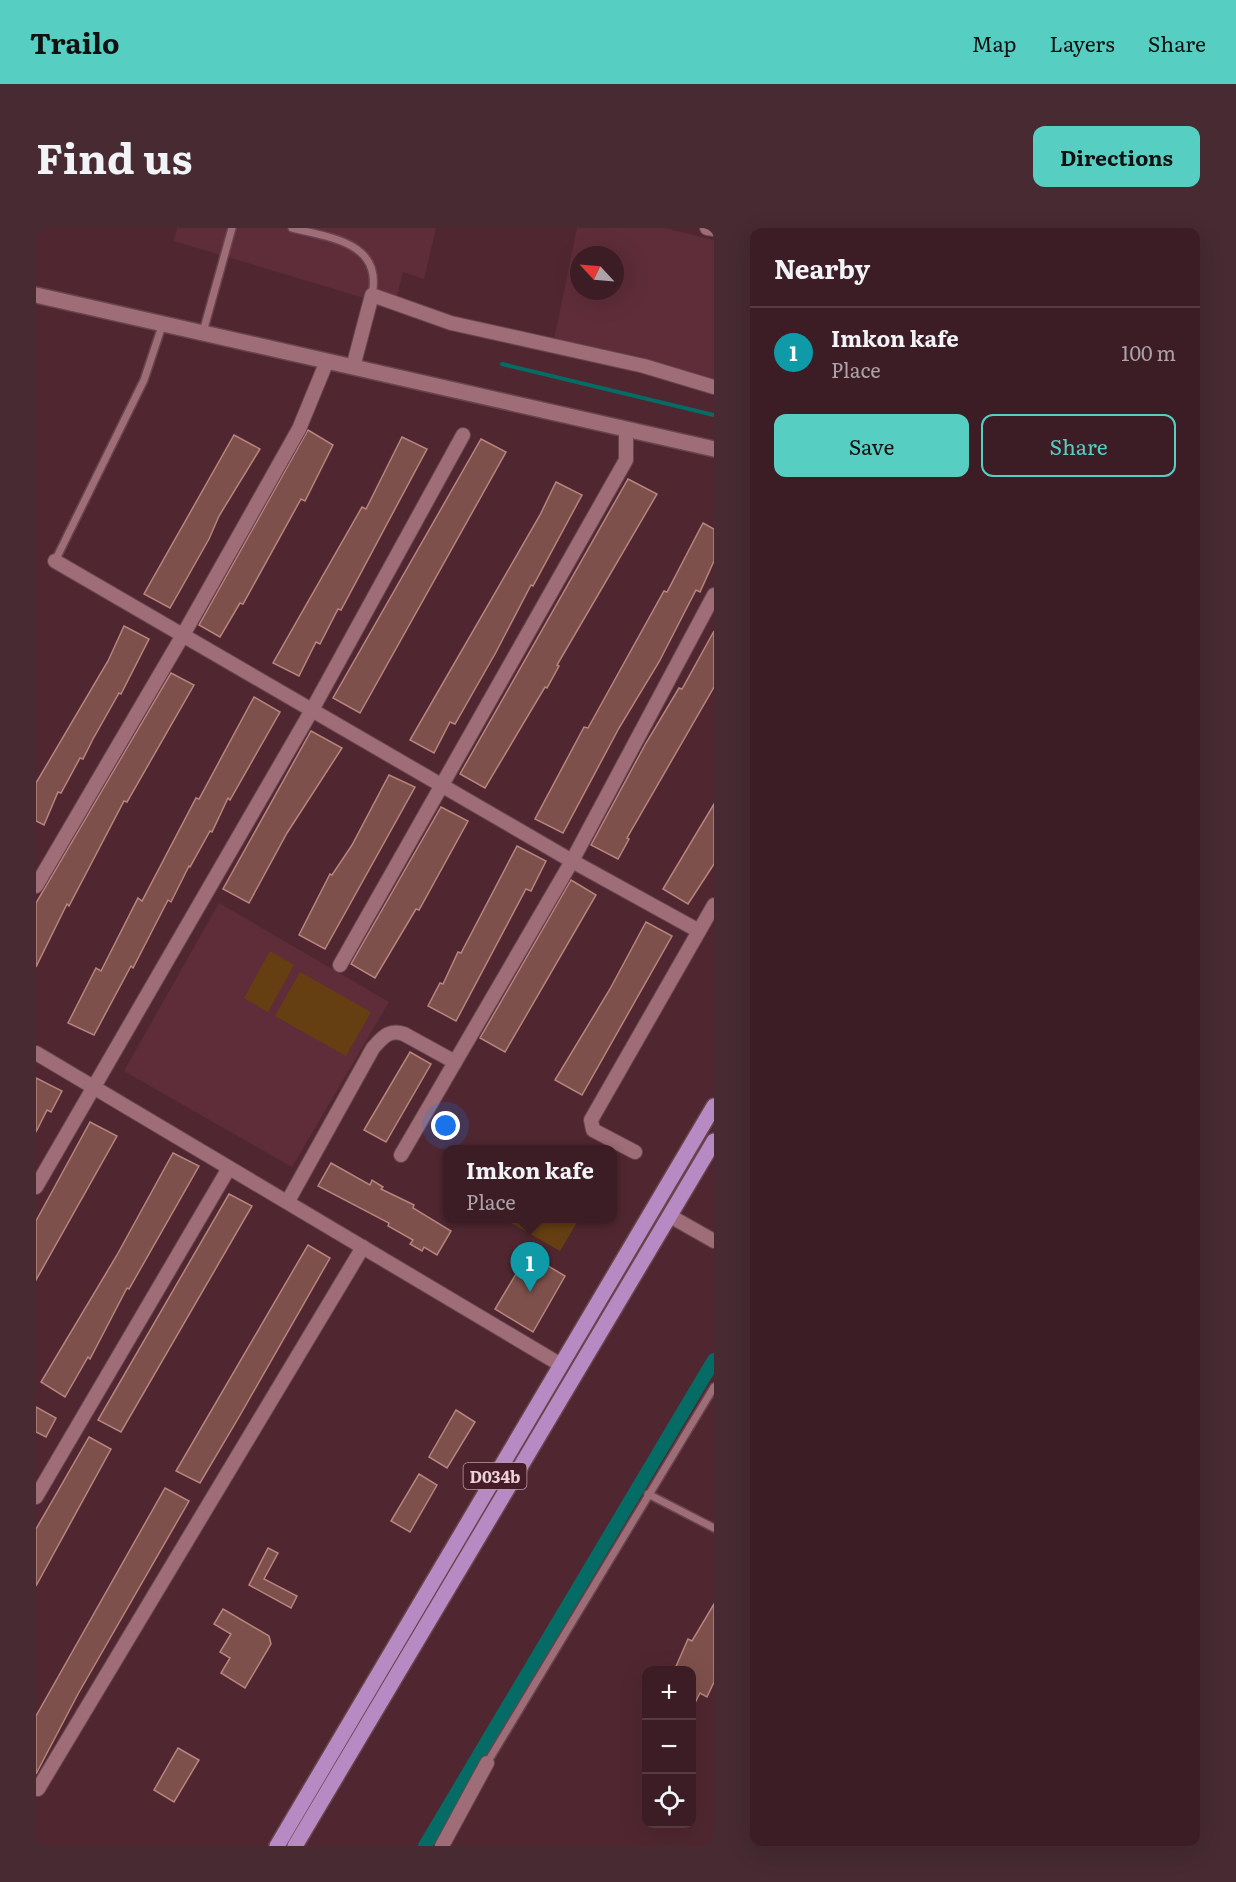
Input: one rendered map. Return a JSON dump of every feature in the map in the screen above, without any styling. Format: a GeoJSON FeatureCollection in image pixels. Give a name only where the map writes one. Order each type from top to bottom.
{"type":"FeatureCollection","features":[{"type":"Feature","properties":{"kind":"main road"},"geometry":{"type":"LineString","coordinates":[[36,295],[714,449]]}},
{"type":"Feature","properties":{"kind":"main road","name":"D034b"},"geometry":{"type":"LineString","coordinates":[[277,1846],[714,1106]]}},
{"type":"Feature","properties":{"kind":"main road","name":"D034b"},"geometry":{"type":"LineString","coordinates":[[295,1846],[714,1141]]}},
{"type":"Feature","properties":{"kind":"street"},"geometry":{"type":"LineString","coordinates":[[707,228],[714,230]]}},
{"type":"Feature","properties":{"kind":"street"},"geometry":{"type":"LineString","coordinates":[[353,367],[372,294],[451,323],[644,366],[714,387]]}},
{"type":"Feature","properties":{"kind":"street"},"geometry":{"type":"LineString","coordinates":[[36,886],[183,635],[299,429],[327,362]]}},
{"type":"Feature","properties":{"kind":"street"},"geometry":{"type":"LineString","coordinates":[[340,965],[626,460],[626,429]]}},
{"type":"Feature","properties":{"kind":"street"},"geometry":{"type":"LineString","coordinates":[[36,1187],[312,710],[464,435]]}},
{"type":"Feature","properties":{"kind":"street"},"geometry":{"type":"LineString","coordinates":[[55,561],[572,861],[699,931]]}},
{"type":"Feature","properties":{"kind":"street"},"geometry":{"type":"LineString","coordinates":[[401,1155],[572,861],[714,595]]}},
{"type":"Feature","properties":{"kind":"street"},"geometry":{"type":"LineString","coordinates":[[635,1152],[593,1130],[591,1120],[714,905]]}},
{"type":"Feature","properties":{"kind":"street"},"geometry":{"type":"LineString","coordinates":[[288,1202],[373,1047],[384,1034],[395,1031],[404,1034],[455,1062]]}},
{"type":"Feature","properties":{"kind":"street"},"geometry":{"type":"LineString","coordinates":[[36,1053],[561,1365]]}},
{"type":"Feature","properties":{"kind":"street"},"geometry":{"type":"LineString","coordinates":[[36,1497],[229,1168]]}},
{"type":"Feature","properties":{"kind":"street"},"geometry":{"type":"LineString","coordinates":[[670,1216],[714,1241]]}},
{"type":"Feature","properties":{"kind":"street"},"geometry":{"type":"LineString","coordinates":[[36,1788],[38,1789],[363,1247]]}},
{"type":"Feature","properties":{"kind":"street"},"geometry":{"type":"LineString","coordinates":[[442,1846],[487,1763]]}},
{"type":"Feature","properties":{"kind":"lane"},"geometry":{"type":"LineString","coordinates":[[203,332],[232,228]]}},
{"type":"Feature","properties":{"kind":"lane"},"geometry":{"type":"LineString","coordinates":[[292,228],[351,245],[364,254],[372,269],[374,282],[372,294]]}},
{"type":"Feature","properties":{"kind":"lane"},"geometry":{"type":"LineString","coordinates":[[55,561],[144,380],[163,323]]}},
{"type":"Feature","properties":{"kind":"lane"},"geometry":{"type":"LineString","coordinates":[[487,1763],[714,1387]]}},
{"type":"Feature","properties":{"kind":"lane"},"geometry":{"type":"LineString","coordinates":[[648,1494],[714,1528]]}},
{"type":"Feature","properties":{"kind":"shaded area"},"geometry":{"type":"Polygon","coordinates":[[[177,228],[436,228],[424,279],[403,272],[394,307],[174,241],[177,228]]]}},
{"type":"Feature","properties":{"kind":"shaded area"},"geometry":{"type":"Polygon","coordinates":[[[577,228],[664,228],[714,240],[714,380],[554,340],[570,262],[570,300],[624,300],[624,246],[573,246],[577,228]]]}},
{"type":"Feature","properties":{"kind":"shaded area"},"geometry":{"type":"Polygon","coordinates":[[[219,903],[389,1002],[292,1167],[124,1071],[219,903]]]}},
{"type":"Feature","properties":{"kind":"shaded area"},"geometry":{"type":"Polygon","coordinates":[[[270,951],[294,965],[268,1012],[244,998],[270,951]]]}},
{"type":"Feature","properties":{"kind":"shaded area"},"geometry":{"type":"Polygon","coordinates":[[[300,972],[371,1012],[346,1056],[275,1016],[300,972]]]}},
{"type":"Feature","properties":{"kind":"shaded area"},"geometry":{"type":"Polygon","coordinates":[[[511,1223],[577,1223],[560,1251],[511,1223]]]}},
{"type":"Feature","properties":{"kind":"building"},"geometry":{"type":"Polygon","coordinates":[[[308,430],[333,445],[305,501],[301,499],[243,604],[240,603],[220,637],[199,625],[308,430]]]}},
{"type":"Feature","properties":{"kind":"building"},"geometry":{"type":"Polygon","coordinates":[[[234,435],[260,449],[219,516],[209,539],[170,608],[144,594],[234,435]]]}},
{"type":"Feature","properties":{"kind":"building"},"geometry":{"type":"Polygon","coordinates":[[[402,437],[427,449],[341,610],[338,609],[320,644],[316,642],[299,676],[273,663],[362,507],[366,509],[402,437]]]}},
{"type":"Feature","properties":{"kind":"building"},"geometry":{"type":"Polygon","coordinates":[[[481,439],[506,452],[360,713],[333,698],[481,439]]]}},
{"type":"Feature","properties":{"kind":"building"},"geometry":{"type":"Polygon","coordinates":[[[628,479],[657,494],[557,665],[559,666],[547,688],[545,687],[485,788],[460,774],[628,479]]]}},
{"type":"Feature","properties":{"kind":"building"},"geometry":{"type":"Polygon","coordinates":[[[556,482],[582,495],[455,724],[450,722],[434,753],[410,740],[540,515],[556,482]]]}},
{"type":"Feature","properties":{"kind":"building"},"geometry":{"type":"Polygon","coordinates":[[[703,523],[714,529],[714,561],[700,592],[696,590],[659,662],[619,728],[563,833],[535,819],[584,727],[588,728],[664,591],[667,592],[703,523]]]}},
{"type":"Feature","properties":{"kind":"building"},"geometry":{"type":"Polygon","coordinates":[[[124,626],[149,639],[121,694],[119,693],[83,759],[80,758],[61,793],[58,792],[44,825],[36,821],[36,783],[108,661],[124,626]]]}},
{"type":"Feature","properties":{"kind":"building"},"geometry":{"type":"Polygon","coordinates":[[[714,631],[714,687],[627,838],[629,839],[618,859],[591,845],[646,743],[679,688],[682,689],[714,631]]]}},
{"type":"Feature","properties":{"kind":"building"},"geometry":{"type":"Polygon","coordinates":[[[171,673],[194,685],[127,802],[124,801],[69,906],[67,904],[36,967],[36,903],[171,673]]]}},
{"type":"Feature","properties":{"kind":"building"},"geometry":{"type":"Polygon","coordinates":[[[254,697],[280,712],[230,800],[228,798],[212,832],[210,831],[189,866],[171,902],[168,900],[133,968],[131,966],[94,1035],[68,1023],[96,968],[101,971],[138,898],[142,901],[196,798],[199,799],[254,697]]]}},
{"type":"Feature","properties":{"kind":"building"},"geometry":{"type":"Polygon","coordinates":[[[311,731],[342,748],[287,833],[249,903],[223,889],[311,731]]]}},
{"type":"Feature","properties":{"kind":"building"},"geometry":{"type":"Polygon","coordinates":[[[389,775],[415,787],[325,949],[299,935],[330,874],[332,875],[352,845],[389,775]]]}},
{"type":"Feature","properties":{"kind":"building"},"geometry":{"type":"Polygon","coordinates":[[[714,804],[714,864],[688,904],[663,889],[714,804]]]}},
{"type":"Feature","properties":{"kind":"building"},"geometry":{"type":"Polygon","coordinates":[[[441,807],[468,821],[419,910],[416,909],[375,978],[351,964],[441,807]]]}},
{"type":"Feature","properties":{"kind":"building"},"geometry":{"type":"Polygon","coordinates":[[[517,846],[546,861],[531,891],[526,889],[456,1021],[428,1006],[440,983],[443,984],[458,952],[461,953],[517,846]]]}},
{"type":"Feature","properties":{"kind":"building"},"geometry":{"type":"Polygon","coordinates":[[[571,880],[596,895],[505,1052],[480,1038],[571,880]]]}},
{"type":"Feature","properties":{"kind":"building"},"geometry":{"type":"Polygon","coordinates":[[[646,922],[672,936],[582,1095],[555,1080],[610,989],[646,922]]]}},
{"type":"Feature","properties":{"kind":"building"},"geometry":{"type":"Polygon","coordinates":[[[410,1052],[431,1064],[386,1142],[364,1130],[410,1052]]]}},
{"type":"Feature","properties":{"kind":"building"},"geometry":{"type":"Polygon","coordinates":[[[36,1078],[62,1091],[51,1112],[47,1110],[36,1132],[36,1078]]]}},
{"type":"Feature","properties":{"kind":"building"},"geometry":{"type":"Polygon","coordinates":[[[90,1122],[117,1136],[36,1280],[36,1221],[90,1122]]]}},
{"type":"Feature","properties":{"kind":"building"},"geometry":{"type":"Polygon","coordinates":[[[173,1153],[199,1166],[129,1289],[127,1288],[90,1359],[88,1357],[65,1397],[41,1382],[117,1255],[173,1153]]]}},
{"type":"Feature","properties":{"kind":"building"},"geometry":{"type":"Polygon","coordinates":[[[331,1163],[370,1185],[372,1180],[383,1187],[381,1189],[414,1205],[413,1208],[451,1231],[437,1255],[424,1247],[422,1251],[410,1244],[413,1240],[388,1226],[389,1223],[318,1186],[331,1163]]]}},
{"type":"Feature","properties":{"kind":"building"},"geometry":{"type":"Polygon","coordinates":[[[229,1194],[252,1206],[121,1432],[98,1420],[229,1194]]]}},
{"type":"Feature","properties":{"kind":"building"},"geometry":{"type":"Polygon","coordinates":[[[308,1245],[330,1258],[239,1417],[200,1483],[176,1471],[308,1245]]]}},
{"type":"Feature","properties":{"kind":"building"},"geometry":{"type":"Polygon","coordinates":[[[528,1254],[565,1276],[533,1332],[495,1309],[528,1254]]]}},
{"type":"Feature","properties":{"kind":"building"},"geometry":{"type":"Polygon","coordinates":[[[36,1407],[56,1418],[46,1437],[36,1432],[36,1407]]]}},
{"type":"Feature","properties":{"kind":"building"},"geometry":{"type":"Polygon","coordinates":[[[456,1410],[475,1422],[447,1468],[429,1457],[456,1410]]]}},
{"type":"Feature","properties":{"kind":"building"},"geometry":{"type":"Polygon","coordinates":[[[89,1437],[111,1449],[36,1586],[36,1529],[89,1437]]]}},
{"type":"Feature","properties":{"kind":"building"},"geometry":{"type":"Polygon","coordinates":[[[419,1474],[437,1485],[410,1532],[391,1521],[419,1474]]]}},
{"type":"Feature","properties":{"kind":"building"},"geometry":{"type":"Polygon","coordinates":[[[165,1488],[189,1501],[78,1694],[36,1774],[36,1716],[165,1488]]]}},
{"type":"Feature","properties":{"kind":"building"},"geometry":{"type":"Polygon","coordinates":[[[268,1548],[278,1553],[264,1579],[297,1596],[291,1608],[249,1585],[268,1548]]]}},
{"type":"Feature","properties":{"kind":"building"},"geometry":{"type":"Polygon","coordinates":[[[714,1604],[714,1682],[707,1697],[700,1693],[696,1701],[696,1666],[676,1666],[688,1639],[692,1641],[714,1604]]]}},
{"type":"Feature","properties":{"kind":"building"},"geometry":{"type":"Polygon","coordinates":[[[223,1609],[269,1636],[271,1644],[245,1688],[221,1673],[230,1658],[220,1652],[231,1634],[214,1624],[223,1609]]]}},
{"type":"Feature","properties":{"kind":"building"},"geometry":{"type":"Polygon","coordinates":[[[178,1748],[199,1760],[174,1802],[154,1790],[178,1748]]]}},
{"type":"Feature","properties":{"kind":"waterway"},"geometry":{"type":"LineString","coordinates":[[502,364],[714,415]]}},
{"type":"Feature","properties":{"kind":"waterway"},"geometry":{"type":"LineString","coordinates":[[425,1846],[714,1360]]}},
{"type":"Feature","properties":{"kind":"place","name":"Imkon kafe"},"geometry":{"type":"Point","coordinates":[530,1292]}}]}
